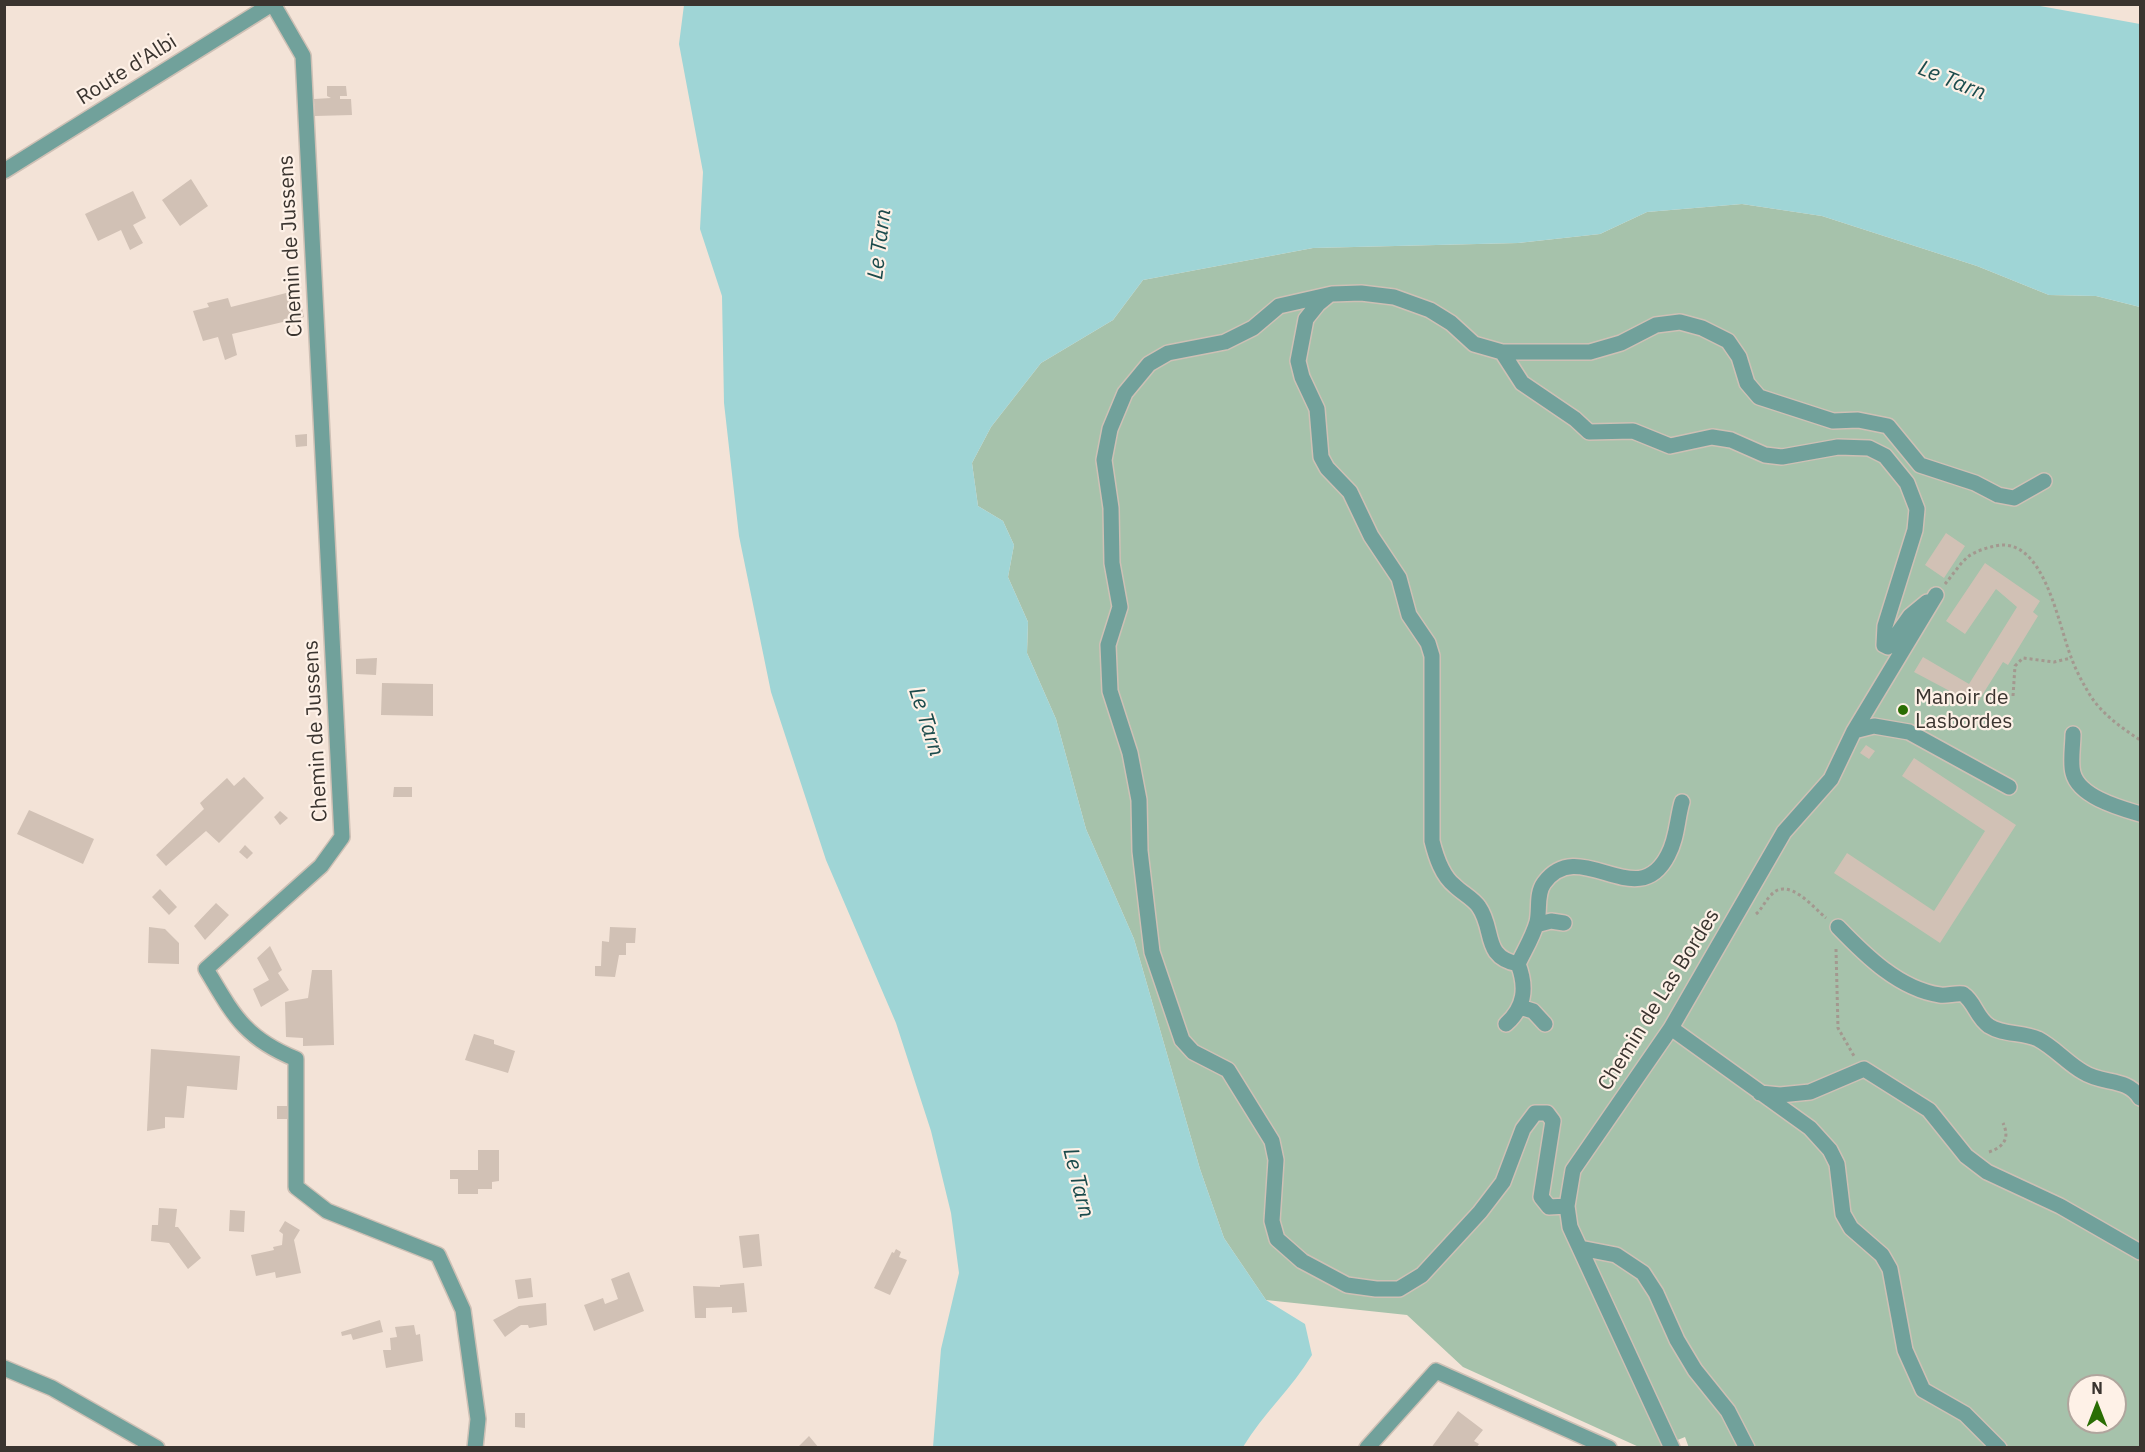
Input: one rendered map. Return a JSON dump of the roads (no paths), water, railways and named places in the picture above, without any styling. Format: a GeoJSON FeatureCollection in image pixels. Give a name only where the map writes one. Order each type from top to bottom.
{"type":"FeatureCollection","features":[{"type":"Feature","properties":{"kind":"street","name":"Route d'Albi"},"geometry":{"type":"LineString","coordinates":[[4,171],[272,4]]}},
{"type":"Feature","properties":{"kind":"street","name":"Chemin de Jussens"},"geometry":{"type":"LineString","coordinates":[[272,4],[303,56],[342,837],[321,866],[206,969],[238,1023],[270,1049],[296,1059],[296,1187],[327,1211],[438,1255],[463,1310],[478,1419],[475,1448]]}},
{"type":"Feature","properties":{"kind":"street"},"geometry":{"type":"LineString","coordinates":[[1332,294],[1317,304],[1306,319],[1299,342],[1298,361],[1302,376],[1317,409],[1321,457],[1327,468],[1350,492],[1371,536],[1400,578],[1409,615],[1428,643],[1432,656],[1432,842],[1437,860],[1452,884],[1479,907],[1488,938],[1496,953],[1507,962],[1518,964]]}},
{"type":"Feature","properties":{"kind":"street"},"geometry":{"type":"LineString","coordinates":[[1567,1206],[1549,1207],[1541,1197],[1553,1121],[1547,1113],[1535,1113],[1523,1129],[1503,1182],[1480,1212],[1422,1275],[1399,1289],[1347,1285],[1302,1261],[1277,1239],[1272,1221],[1276,1160],[1272,1141],[1228,1070],[1193,1052],[1182,1040],[1152,952],[1140,850],[1139,800],[1130,753],[1110,691],[1108,645],[1120,607],[1112,563],[1111,508],[1104,460],[1110,429],[1125,393],[1149,364],[1168,353],[1225,342],[1253,327],[1279,306],[1332,294],[1394,297],[1430,310],[1451,323],[1474,344],[1502,352],[1549,355],[1590,352],[1621,343],[1656,325],[1680,322],[1702,327],[1728,341],[1738,357],[1747,383],[1759,397],[1833,421],[1858,420],[1888,426],[1920,465],[1936,473],[1975,483],[1998,495],[2014,498],[2044,481]]}},
{"type":"Feature","properties":{"kind":"street","name":"Chemin de Las Bordes"},"geometry":{"type":"LineString","coordinates":[[1502,352],[1522,383],[1575,419],[1589,432],[1633,431],[1670,446],[1712,437],[1731,440],[1765,455],[1782,457],[1838,447],[1869,448],[1885,456],[1907,483],[1917,509],[1915,530],[1885,627],[1884,645],[1888,647],[1910,616],[1936,595],[1854,731],[1832,780],[1784,832],[1671,1028],[1573,1170],[1567,1206],[1570,1227],[1672,1448]]}},
{"type":"Feature","properties":{"kind":"street"},"geometry":{"type":"LineString","coordinates":[[1854,731],[1874,726],[1909,732],[2009,787]]}},
{"type":"Feature","properties":{"kind":"street"},"geometry":{"type":"LineString","coordinates":[[2073,734],[2073,773],[2084,789],[2115,806],[2140,814]]}},
{"type":"Feature","properties":{"kind":"street"},"geometry":{"type":"LineString","coordinates":[[1506,1024],[1520,1007],[1525,992],[1518,964],[1536,925],[1538,898],[1543,884],[1555,872],[1565,867],[1584,865],[1618,878],[1643,876],[1658,868],[1668,856],[1674,840],[1682,801]]}},
{"type":"Feature","properties":{"kind":"street"},"geometry":{"type":"LineString","coordinates":[[1536,925],[1551,921],[1564,923]]}},
{"type":"Feature","properties":{"kind":"street"},"geometry":{"type":"LineString","coordinates":[[1838,927],[1880,968],[1925,992],[1943,996],[1963,994],[1972,1000],[1978,1016],[1988,1025],[1997,1030],[2036,1038],[2083,1073],[2124,1083],[2135,1090],[2140,1098]]}},
{"type":"Feature","properties":{"kind":"street"},"geometry":{"type":"LineString","coordinates":[[1520,1007],[1533,1011],[1545,1024]]}},
{"type":"Feature","properties":{"kind":"street"},"geometry":{"type":"LineString","coordinates":[[1671,1028],[1810,1128],[1830,1149],[1837,1164],[1843,1214],[1851,1228],[1882,1255],[1890,1269],[1905,1350],[1923,1390],[1965,1414],[1999,1448]]}},
{"type":"Feature","properties":{"kind":"street"},"geometry":{"type":"LineString","coordinates":[[1760,1093],[1810,1092],[1864,1069],[1929,1110],[1966,1156],[1987,1172],[2060,1206],[2140,1252]]}},
{"type":"Feature","properties":{"kind":"street"},"geometry":{"type":"LineString","coordinates":[[1580,1248],[1616,1255],[1643,1274],[1656,1293],[1677,1340],[1695,1370],[1728,1411],[1747,1448]]}},
{"type":"Feature","properties":{"kind":"street"},"geometry":{"type":"LineString","coordinates":[[4,1368],[52,1388],[157,1448]]}},
{"type":"Feature","properties":{"kind":"street"},"geometry":{"type":"LineString","coordinates":[[1367,1448],[1436,1371],[1609,1448]]}},
{"type":"Feature","properties":{"kind":"water","name":"Le Tarn"},"geometry":{"type":"Polygon","coordinates":[[[2029,4],[2140,24],[2140,307],[2096,296],[2049,295],[1977,266],[1822,216],[1742,204],[1647,212],[1600,234],[1518,243],[1313,248],[1143,280],[1113,320],[1041,363],[991,427],[972,463],[978,506],[1003,521],[1014,545],[1008,577],[1028,622],[1027,653],[1056,719],[1086,829],[1134,939],[1200,1169],[1224,1238],[1266,1300],[1305,1324],[1312,1355],[1243,1447],[933,1447],[941,1349],[959,1273],[951,1213],[931,1131],[896,1023],[826,860],[771,692],[739,536],[724,403],[722,296],[700,229],[703,172],[679,44],[684,5],[2029,4]]]}},
{"type":"Feature","properties":{"kind":"place","name":"Manoir de Lasbordes"},"geometry":{"type":"Point","coordinates":[1903,710]}}]}
